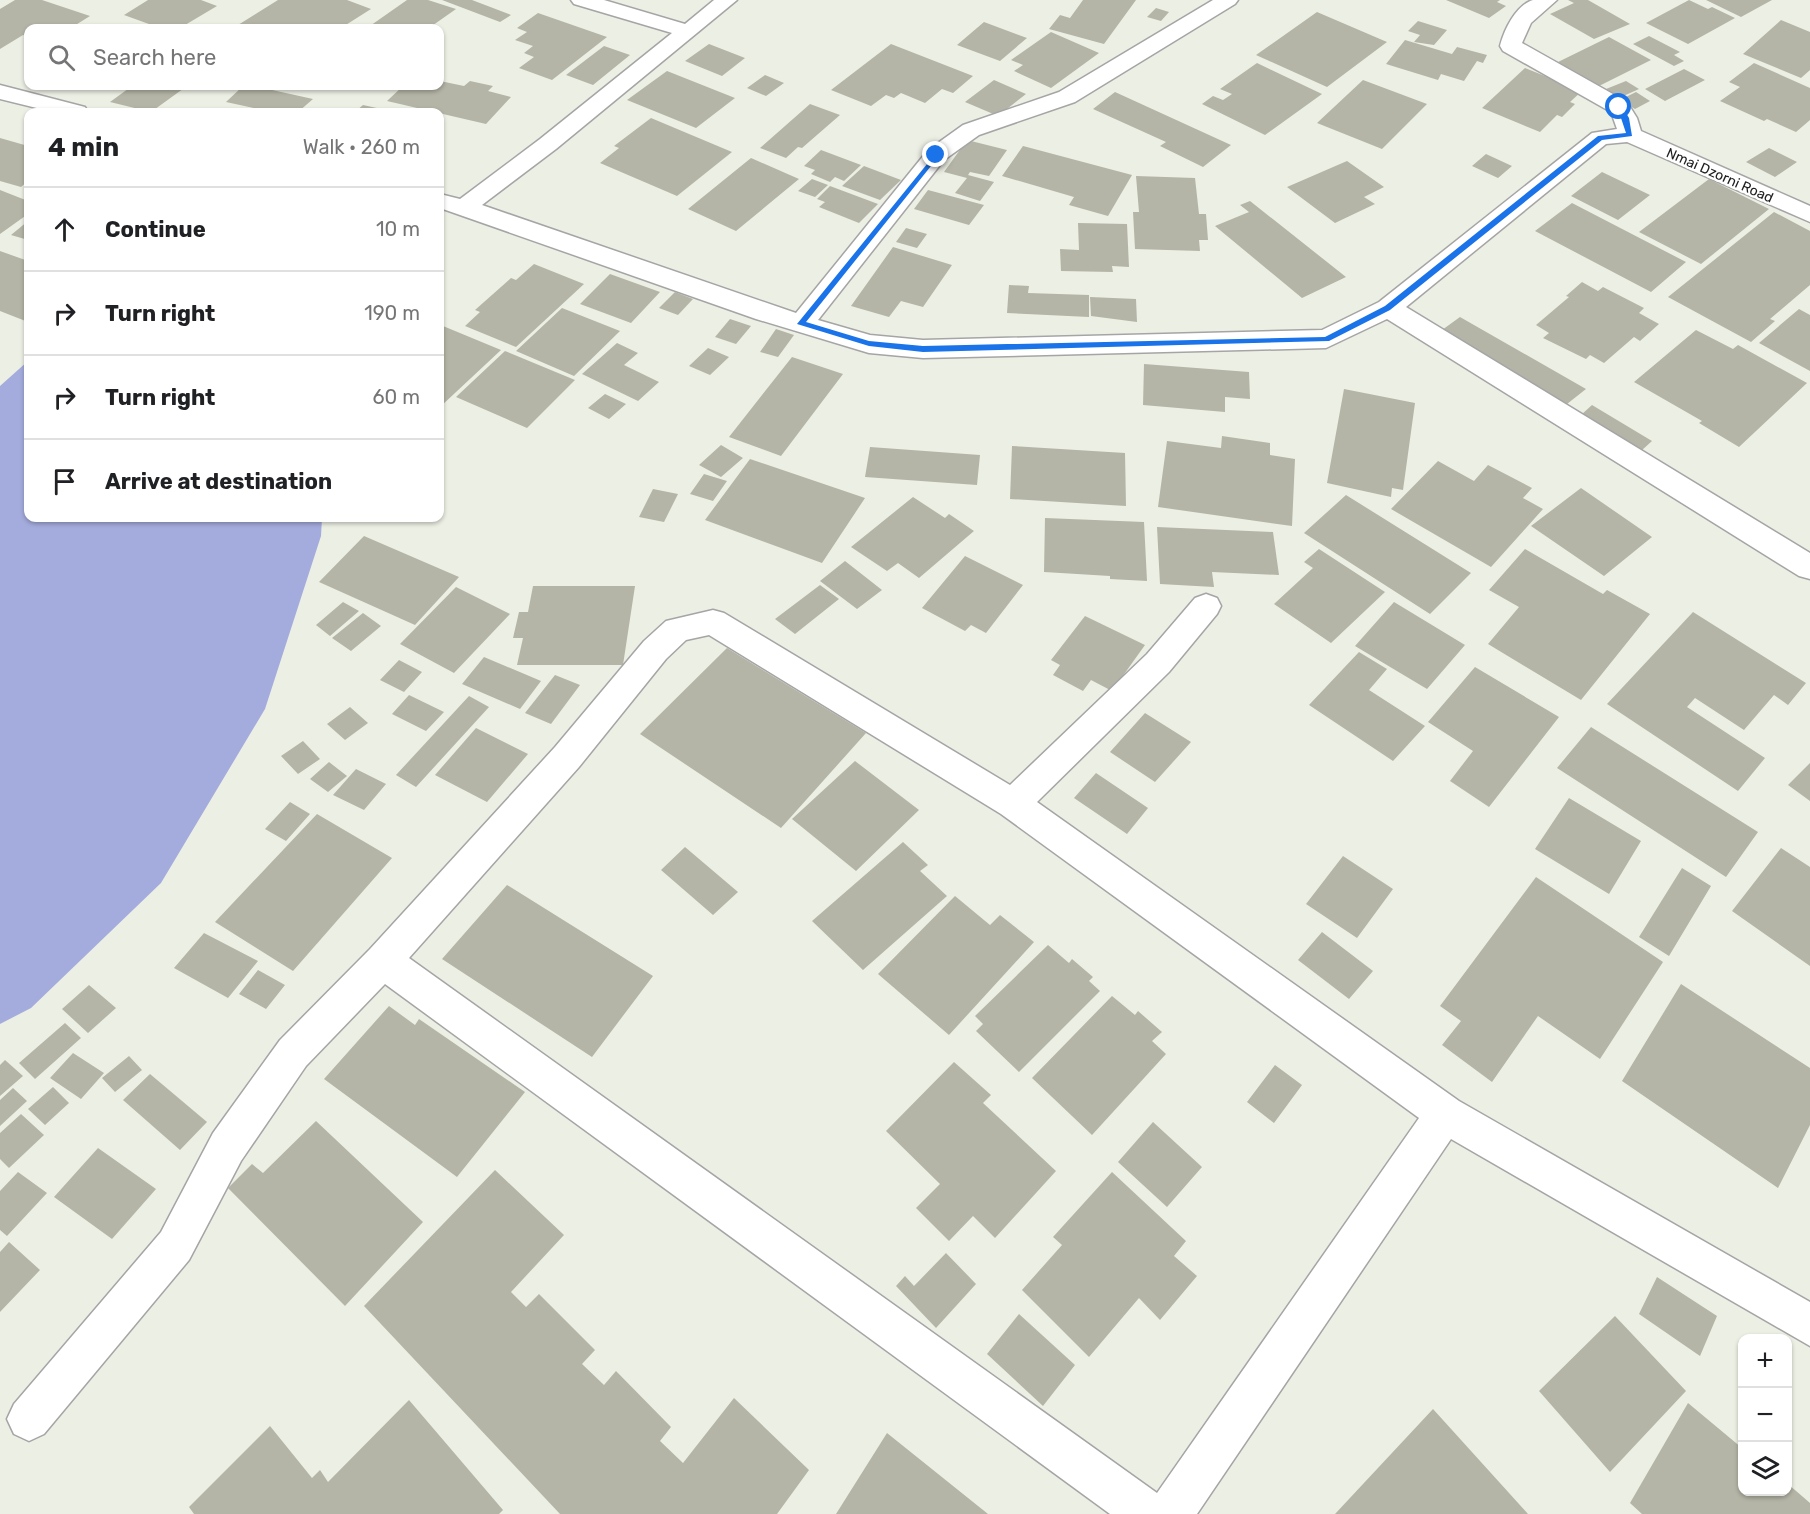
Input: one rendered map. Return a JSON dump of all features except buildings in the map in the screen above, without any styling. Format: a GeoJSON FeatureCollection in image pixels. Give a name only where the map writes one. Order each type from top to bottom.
{"type":"FeatureCollection","features":[{"type":"Feature","properties":{"kind":"street"},"geometry":{"type":"LineString","coordinates":[[581,0],[687,31]]}},
{"type":"Feature","properties":{"kind":"street"},"geometry":{"type":"LineString","coordinates":[[452,204],[548,144],[727,0]]}},
{"type":"Feature","properties":{"kind":"street"},"geometry":{"type":"LineString","coordinates":[[801,324],[936,155],[971,130],[1067,97],[1228,0]]}},
{"type":"Feature","properties":{"kind":"street"},"geometry":{"type":"LineString","coordinates":[[452,204],[801,324],[869,344],[923,349],[1250,340],[1289,342],[1326,339],[1388,308],[1600,138],[1629,135],[1626,118],[1619,107],[1511,46],[1513,33],[1530,10],[1547,0]]}},
{"type":"Feature","properties":{"kind":"street"},"geometry":{"type":"LineString","coordinates":[[3,96],[58,108]]}},
{"type":"Feature","properties":{"kind":"street","name":"Nmai Dzorni Road"},"geometry":{"type":"LineString","coordinates":[[1629,135],[1810,215]]}},
{"type":"Feature","properties":{"kind":"street"},"geometry":{"type":"LineString","coordinates":[[1388,308],[1810,568]]}},
{"type":"Feature","properties":{"kind":"street"},"geometry":{"type":"LineString","coordinates":[[1013,804],[1158,663],[1206,606]]}},
{"type":"Feature","properties":{"kind":"street"},"geometry":{"type":"LineString","coordinates":[[29,1419],[175,1246],[227,1147],[293,1053],[383,961],[567,758],[655,650],[677,630],[713,622],[1013,804],[1445,1114],[1810,1324]]}},
{"type":"Feature","properties":{"kind":"street"},"geometry":{"type":"LineString","coordinates":[[383,961],[1148,1514]]}},
{"type":"Feature","properties":{"kind":"street"},"geometry":{"type":"LineString","coordinates":[[1170,1514],[1445,1114]]}},
{"type":"Feature","properties":{"kind":"water"},"geometry":{"type":"Polygon","coordinates":[[[24,365],[24,522],[322,522],[321,536],[265,709],[161,883],[31,1008],[0,1024],[0,386],[24,365]]]}},
{"type":"Feature","properties":{"kind":"route"},"geometry":{"type":"LineString","coordinates":[[936,155],[801,324],[869,344],[923,349],[1250,340],[1289,342],[1326,339],[1388,308],[1600,138],[1629,135],[1626,118],[1619,107]]}}]}
